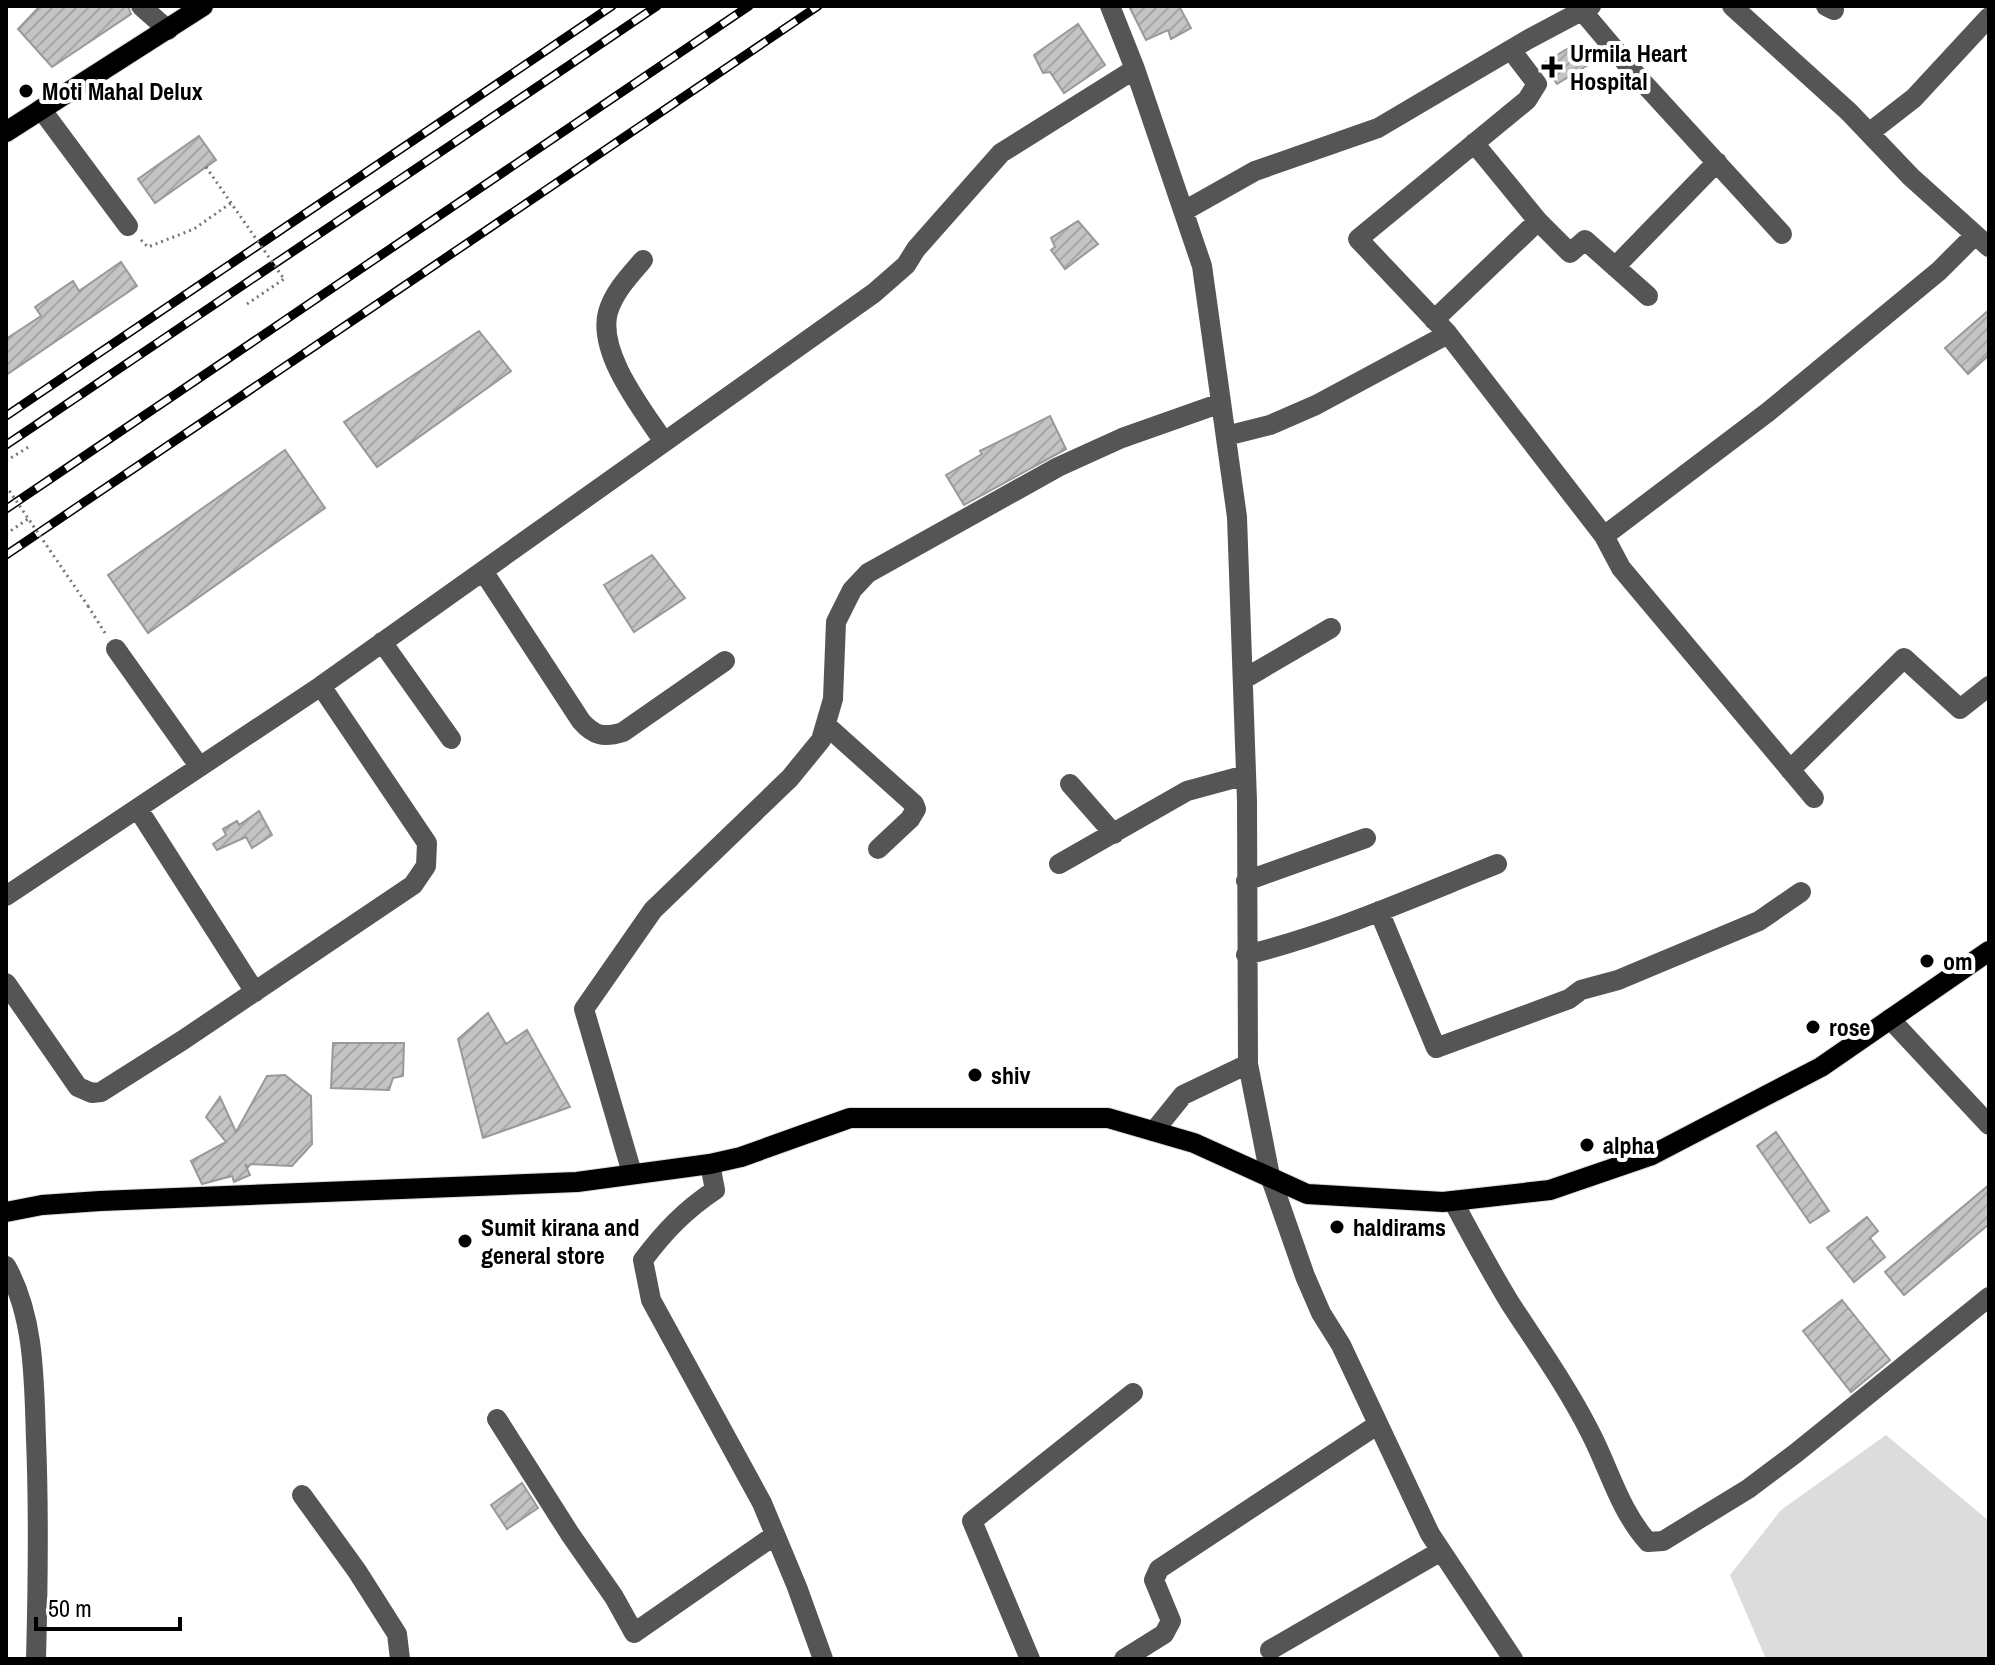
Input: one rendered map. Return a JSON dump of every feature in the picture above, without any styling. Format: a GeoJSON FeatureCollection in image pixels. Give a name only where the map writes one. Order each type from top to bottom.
{"type":"FeatureCollection","features":[{"type":"Feature","properties":{"kind":"main road"},"geometry":{"type":"LineString","coordinates":[[6,132],[203,6]]}},
{"type":"Feature","properties":{"kind":"main road"},"geometry":{"type":"LineString","coordinates":[[6,1212],[42,1205],[131,1200],[577,1182],[741,1157],[850,1118],[1108,1118],[1194,1143],[1307,1194],[1453,1201],[1550,1190],[1652,1155],[1821,1067],[1989,951]]}},
{"type":"Feature","properties":{"kind":"street"},"geometry":{"type":"LineString","coordinates":[[141,6],[168,30]]}},
{"type":"Feature","properties":{"kind":"street"},"geometry":{"type":"LineString","coordinates":[[1110,6],[1135,69],[1202,266],[1226,436],[1237,517],[1244,679],[1248,1064],[1270,1176],[1321,1313],[1341,1345],[1430,1534],[1513,1659]]}},
{"type":"Feature","properties":{"kind":"street"},"geometry":{"type":"LineString","coordinates":[[1604,536],[1780,402],[1939,271],[1982,241],[1732,6]]}},
{"type":"Feature","properties":{"kind":"street"},"geometry":{"type":"LineString","coordinates":[[1184,211],[1255,171],[1378,128],[1583,8],[1782,234]]}},
{"type":"Feature","properties":{"kind":"street"},"geometry":{"type":"LineString","coordinates":[[1869,133],[1914,98],[1989,17]]}},
{"type":"Feature","properties":{"kind":"street"},"geometry":{"type":"LineString","coordinates":[[1511,50],[1537,84],[1527,100],[1358,239],[1441,327],[1604,536],[1621,568],[1814,798]]}},
{"type":"Feature","properties":{"kind":"street"},"geometry":{"type":"LineString","coordinates":[[6,896],[321,686],[874,293],[906,265],[916,249],[1001,153],[1135,69]]}},
{"type":"Feature","properties":{"kind":"street"},"geometry":{"type":"LineString","coordinates":[[41,109],[128,226]]}},
{"type":"Feature","properties":{"kind":"street"},"geometry":{"type":"LineString","coordinates":[[1474,143],[1538,221],[1570,253],[1585,240],[1648,296]]}},
{"type":"Feature","properties":{"kind":"street"},"geometry":{"type":"LineString","coordinates":[[1615,267],[1717,162]]}},
{"type":"Feature","properties":{"kind":"street"},"geometry":{"type":"LineString","coordinates":[[1226,436],[1270,425],[1316,405],[1441,327],[1538,221]]}},
{"type":"Feature","properties":{"kind":"street"},"geometry":{"type":"LineString","coordinates":[[643,260],[616,295],[608,314],[606,333],[624,379],[664,442]]}},
{"type":"Feature","properties":{"kind":"street"},"geometry":{"type":"LineString","coordinates":[[632,1173],[584,1009],[653,910],[790,778],[821,740],[833,699],[836,622],[852,590],[868,573],[1058,467],[1122,438],[1221,403]]}},
{"type":"Feature","properties":{"kind":"street"},"geometry":{"type":"LineString","coordinates":[[483,571],[581,721],[598,736],[623,732],[725,661]]}},
{"type":"Feature","properties":{"kind":"street"},"geometry":{"type":"LineString","coordinates":[[1244,679],[1331,628]]}},
{"type":"Feature","properties":{"kind":"street"},"geometry":{"type":"LineString","coordinates":[[382,642],[451,739]]}},
{"type":"Feature","properties":{"kind":"street"},"geometry":{"type":"LineString","coordinates":[[116,649],[199,766]]}},
{"type":"Feature","properties":{"kind":"street"},"geometry":{"type":"LineString","coordinates":[[1790,770],[1904,658],[1960,709],[1989,686]]}},
{"type":"Feature","properties":{"kind":"street"},"geometry":{"type":"LineString","coordinates":[[6,983],[78,1087],[92,1093],[109,1088],[413,885],[426,866],[427,843],[321,686]]}},
{"type":"Feature","properties":{"kind":"street"},"geometry":{"type":"LineString","coordinates":[[827,726],[914,804],[916,809],[910,819],[878,849]]}},
{"type":"Feature","properties":{"kind":"street"},"geometry":{"type":"LineString","coordinates":[[1059,864],[1187,791],[1246,775]]}},
{"type":"Feature","properties":{"kind":"street"},"geometry":{"type":"LineString","coordinates":[[1070,784],[1114,834]]}},
{"type":"Feature","properties":{"kind":"street"},"geometry":{"type":"LineString","coordinates":[[138,809],[255,992]]}},
{"type":"Feature","properties":{"kind":"street"},"geometry":{"type":"LineString","coordinates":[[1246,881],[1366,838]]}},
{"type":"Feature","properties":{"kind":"street"},"geometry":{"type":"LineString","coordinates":[[1246,955],[1286,945],[1497,864]]}},
{"type":"Feature","properties":{"kind":"street"},"geometry":{"type":"LineString","coordinates":[[1379,911],[1436,1048],[1569,999],[1581,990],[1618,980],[1759,921],[1801,892]]}},
{"type":"Feature","properties":{"kind":"street"},"geometry":{"type":"LineString","coordinates":[[1890,1019],[1989,1125]]}},
{"type":"Feature","properties":{"kind":"street"},"geometry":{"type":"LineString","coordinates":[[1154,1131],[1183,1095],[1248,1064]]}},
{"type":"Feature","properties":{"kind":"street"},"geometry":{"type":"LineString","coordinates":[[710,1164],[715,1190],[665,1230],[643,1260],[651,1300],[762,1503],[823,1659]]}},
{"type":"Feature","properties":{"kind":"street"},"geometry":{"type":"LineString","coordinates":[[1453,1201],[1510,1302],[1592,1435],[1621,1502],[1648,1542],[1663,1541],[1748,1489],[1989,1297]]}},
{"type":"Feature","properties":{"kind":"street"},"geometry":{"type":"LineString","coordinates":[[6,1266],[26,1323],[32,1360],[38,1515],[36,1659]]}},
{"type":"Feature","properties":{"kind":"street"},"geometry":{"type":"LineString","coordinates":[[1030,1659],[972,1521],[1133,1393]]}},
{"type":"Feature","properties":{"kind":"street"},"geometry":{"type":"LineString","coordinates":[[497,1419],[614,1597],[634,1633],[775,1535]]}},
{"type":"Feature","properties":{"kind":"street"},"geometry":{"type":"LineString","coordinates":[[1124,1659],[1164,1634],[1171,1621],[1154,1580],[1159,1569],[1377,1425]]}},
{"type":"Feature","properties":{"kind":"street"},"geometry":{"type":"LineString","coordinates":[[302,1495],[357,1571],[397,1634],[400,1659]]}},
{"type":"Feature","properties":{"kind":"street"},"geometry":{"type":"LineString","coordinates":[[1270,1650],[1441,1551]]}},
{"type":"Feature","properties":{"kind":"path"},"geometry":{"type":"LineString","coordinates":[[206,167],[284,279],[247,304]]}},
{"type":"Feature","properties":{"kind":"path"},"geometry":{"type":"LineString","coordinates":[[128,226],[148,247],[194,229],[231,203]]}},
{"type":"Feature","properties":{"kind":"path"},"geometry":{"type":"LineString","coordinates":[[6,461],[30,446]]}},
{"type":"Feature","properties":{"kind":"path"},"geometry":{"type":"LineString","coordinates":[[6,486],[116,649]]}},
{"type":"Feature","properties":{"kind":"path"},"geometry":{"type":"LineString","coordinates":[[6,534],[28,519]]}},
{"type":"Feature","properties":{"kind":"shaded area"},"geometry":{"type":"Polygon","coordinates":[[[1886,1435],[1989,1521],[1989,1659],[1766,1659],[1730,1575],[1781,1510],[1886,1435]]]}},
{"type":"Feature","properties":{"kind":"building"},"geometry":{"type":"Polygon","coordinates":[[[40,6],[128,6],[131,14],[52,67],[18,29],[40,6]]]}},
{"type":"Feature","properties":{"kind":"building"},"geometry":{"type":"Polygon","coordinates":[[[1129,6],[1179,6],[1191,28],[1171,39],[1168,30],[1146,40],[1129,6]]]}},
{"type":"Feature","properties":{"kind":"building"},"geometry":{"type":"Polygon","coordinates":[[[1078,24],[1105,65],[1064,93],[1050,72],[1043,73],[1034,55],[1078,24]]]}},
{"type":"Feature","properties":{"kind":"building"},"geometry":{"type":"Polygon","coordinates":[[[1575,44],[1588,65],[1557,84],[1544,63],[1575,44]]]}},
{"type":"Feature","properties":{"kind":"building"},"geometry":{"type":"Polygon","coordinates":[[[199,136],[216,160],[155,203],[138,179],[199,136]]]}},
{"type":"Feature","properties":{"kind":"building"},"geometry":{"type":"Polygon","coordinates":[[[1078,221],[1098,244],[1065,269],[1051,250],[1055,247],[1051,238],[1078,221]]]}},
{"type":"Feature","properties":{"kind":"building"},"geometry":{"type":"Polygon","coordinates":[[[121,262],[137,286],[6,375],[6,339],[41,316],[35,307],[73,281],[79,291],[121,262]]]}},
{"type":"Feature","properties":{"kind":"building"},"geometry":{"type":"Polygon","coordinates":[[[1989,310],[1989,355],[1968,374],[1945,348],[1989,310]]]}},
{"type":"Feature","properties":{"kind":"building"},"geometry":{"type":"Polygon","coordinates":[[[479,331],[511,371],[377,467],[344,422],[479,331]]]}},
{"type":"Feature","properties":{"kind":"building"},"geometry":{"type":"Polygon","coordinates":[[[1050,416],[1066,449],[964,505],[946,475],[982,454],[980,451],[1050,416]]]}},
{"type":"Feature","properties":{"kind":"building"},"geometry":{"type":"Polygon","coordinates":[[[285,450],[325,508],[148,633],[108,575],[285,450]]]}},
{"type":"Feature","properties":{"kind":"building"},"geometry":{"type":"Polygon","coordinates":[[[652,555],[685,598],[634,632],[604,585],[652,555]]]}},
{"type":"Feature","properties":{"kind":"building"},"geometry":{"type":"Polygon","coordinates":[[[259,811],[272,835],[252,848],[246,837],[217,850],[213,844],[226,835],[223,829],[237,821],[239,825],[259,811]]]}},
{"type":"Feature","properties":{"kind":"building"},"geometry":{"type":"Polygon","coordinates":[[[488,1013],[506,1044],[527,1030],[570,1107],[483,1138],[458,1039],[488,1013]]]}},
{"type":"Feature","properties":{"kind":"building"},"geometry":{"type":"Polygon","coordinates":[[[333,1043],[404,1043],[403,1076],[393,1078],[389,1090],[331,1088],[333,1043]]]}},
{"type":"Feature","properties":{"kind":"building"},"geometry":{"type":"Polygon","coordinates":[[[285,1075],[311,1096],[312,1144],[292,1166],[251,1164],[248,1167],[245,1164],[250,1175],[234,1182],[232,1176],[202,1184],[191,1161],[226,1142],[206,1117],[220,1097],[236,1132],[267,1076],[285,1075]]]}},
{"type":"Feature","properties":{"kind":"building"},"geometry":{"type":"Polygon","coordinates":[[[1776,1132],[1829,1211],[1810,1223],[1757,1146],[1776,1132]]]}},
{"type":"Feature","properties":{"kind":"building"},"geometry":{"type":"Polygon","coordinates":[[[1989,1185],[1989,1224],[1904,1295],[1885,1272],[1989,1185]]]}},
{"type":"Feature","properties":{"kind":"building"},"geometry":{"type":"Polygon","coordinates":[[[1867,1217],[1878,1231],[1870,1238],[1885,1257],[1854,1282],[1827,1248],[1867,1217]]]}},
{"type":"Feature","properties":{"kind":"building"},"geometry":{"type":"Polygon","coordinates":[[[1842,1300],[1890,1360],[1851,1392],[1803,1331],[1842,1300]]]}},
{"type":"Feature","properties":{"kind":"building"},"geometry":{"type":"Polygon","coordinates":[[[522,1483],[538,1508],[507,1529],[491,1505],[522,1483]]]}},
{"type":"Feature","properties":{"kind":"railway"},"geometry":{"type":"LineString","coordinates":[[6,416],[612,6]]}},
{"type":"Feature","properties":{"kind":"railway"},"geometry":{"type":"LineString","coordinates":[[6,445],[657,6]]}},
{"type":"Feature","properties":{"kind":"railway"},"geometry":{"type":"LineString","coordinates":[[6,509],[749,6]]}},
{"type":"Feature","properties":{"kind":"railway"},"geometry":{"type":"LineString","coordinates":[[6,555],[818,6]]}},
{"type":"Feature","properties":{"kind":"place","name":"Urmila Heart Hospital"},"geometry":{"type":"Point","coordinates":[1552,67]}},
{"type":"Feature","properties":{"kind":"place","name":"Moti Mahal Delux"},"geometry":{"type":"Point","coordinates":[26,91]}},
{"type":"Feature","properties":{"kind":"place","name":"om"},"geometry":{"type":"Point","coordinates":[1927,961]}},
{"type":"Feature","properties":{"kind":"place","name":"rose"},"geometry":{"type":"Point","coordinates":[1813,1027]}},
{"type":"Feature","properties":{"kind":"place","name":"shiv"},"geometry":{"type":"Point","coordinates":[975,1075]}},
{"type":"Feature","properties":{"kind":"place","name":"alpha"},"geometry":{"type":"Point","coordinates":[1587,1145]}},
{"type":"Feature","properties":{"kind":"place","name":"haldirams"},"geometry":{"type":"Point","coordinates":[1337,1227]}},
{"type":"Feature","properties":{"kind":"place","name":"Sumit kirana and general store"},"geometry":{"type":"Point","coordinates":[465,1241]}}]}
